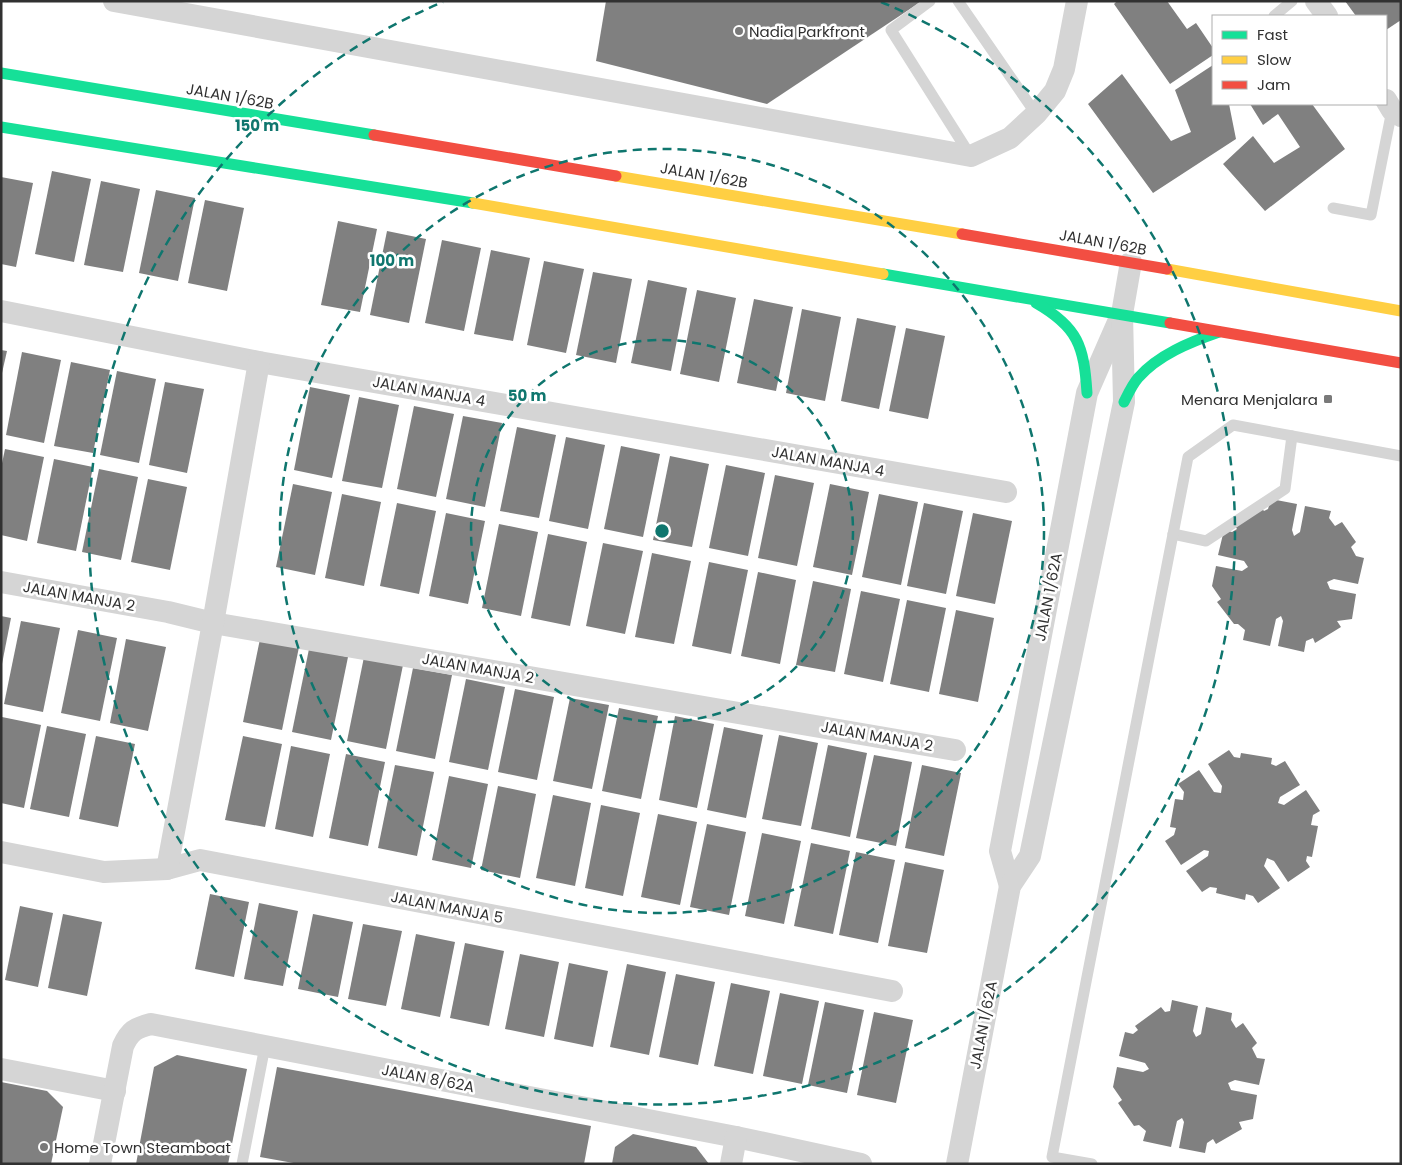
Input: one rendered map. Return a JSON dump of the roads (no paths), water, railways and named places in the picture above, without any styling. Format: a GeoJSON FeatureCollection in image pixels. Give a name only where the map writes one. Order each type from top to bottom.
{"type":"FeatureCollection","features":[{"type":"Feature","properties":{"kind":"main road","name":"JALAN 1/62B"},"geometry":{"type":"LineString","coordinates":[[1,73],[1132,262],[1401,311]]}},
{"type":"Feature","properties":{"kind":"main road"},"geometry":{"type":"LineString","coordinates":[[1,127],[389,188],[1401,363]]}},
{"type":"Feature","properties":{"kind":"main road"},"geometry":{"type":"LineString","coordinates":[[1025,298],[1056,315],[1073,332],[1086,365],[1087,393]]}},
{"type":"Feature","properties":{"kind":"main road"},"geometry":{"type":"LineString","coordinates":[[1124,402],[1137,379],[1147,370],[1196,339],[1219,332]]}},
{"type":"Feature","properties":{"kind":"street"},"geometry":{"type":"LineString","coordinates":[[114,1],[971,156],[1010,138],[1036,114],[1055,91],[1064,69],[1077,1]]}},
{"type":"Feature","properties":{"kind":"street"},"geometry":{"type":"LineString","coordinates":[[1316,1],[1325,15]]}},
{"type":"Feature","properties":{"kind":"street","name":"JALAN 1/62A"},"geometry":{"type":"LineString","coordinates":[[957,1164],[1010,886],[1030,856],[1124,402],[1122,314],[1132,262]]}},
{"type":"Feature","properties":{"kind":"street","name":"JALAN MANJA 4"},"geometry":{"type":"LineString","coordinates":[[1,311],[259,362],[1006,492]]}},
{"type":"Feature","properties":{"kind":"street","name":"JALAN 1/62A"},"geometry":{"type":"LineString","coordinates":[[1010,886],[1000,850],[1087,393],[1122,314]]}},
{"type":"Feature","properties":{"kind":"street"},"geometry":{"type":"LineString","coordinates":[[166,869],[213,623],[259,362]]}},
{"type":"Feature","properties":{"kind":"street","name":"JALAN MANJA 2"},"geometry":{"type":"LineString","coordinates":[[1,582],[168,612],[213,623],[955,750]]}},
{"type":"Feature","properties":{"kind":"street","name":"JALAN MANJA 5"},"geometry":{"type":"LineString","coordinates":[[1,852],[104,872],[166,869],[200,860],[892,991]]}},
{"type":"Feature","properties":{"kind":"street","name":"JALAN 8/62A"},"geometry":{"type":"LineString","coordinates":[[100,1164],[122,1046],[128,1035],[138,1027],[151,1024],[736,1137],[861,1164]]}},
{"type":"Feature","properties":{"kind":"street"},"geometry":{"type":"LineString","coordinates":[[1,1069],[115,1091]]}},
{"type":"Feature","properties":{"kind":"street"},"geometry":{"type":"LineString","coordinates":[[731,1164],[736,1137]]}},
{"type":"Feature","properties":{"kind":"lane"},"geometry":{"type":"LineString","coordinates":[[930,1],[891,30],[971,156]]}},
{"type":"Feature","properties":{"kind":"lane"},"geometry":{"type":"LineString","coordinates":[[958,1],[1036,114]]}},
{"type":"Feature","properties":{"kind":"lane"},"geometry":{"type":"LineString","coordinates":[[1275,15],[1292,1]]}},
{"type":"Feature","properties":{"kind":"lane"},"geometry":{"type":"LineString","coordinates":[[1333,208],[1371,215],[1393,109]]}},
{"type":"Feature","properties":{"kind":"lane"},"geometry":{"type":"LineString","coordinates":[[1092,1164],[1052,1156],[1188,457],[1233,425],[1401,456]]}},
{"type":"Feature","properties":{"kind":"lane"},"geometry":{"type":"LineString","coordinates":[[1173,534],[1206,541],[1284,489],[1292,436]]}},
{"type":"Feature","properties":{"kind":"lane"},"geometry":{"type":"LineString","coordinates":[[242,1164],[265,1046]]}},
{"type":"Feature","properties":{"kind":"place","name":"Nadia Parkfront"},"geometry":{"type":"Point","coordinates":[739,31]}},
{"type":"Feature","properties":{"kind":"place","name":"Menara Menjalara"},"geometry":{"type":"Point","coordinates":[1328,399]}},
{"type":"Feature","properties":{"kind":"place","name":"Home Town Steamboat"},"geometry":{"type":"Point","coordinates":[44,1147]}}]}
